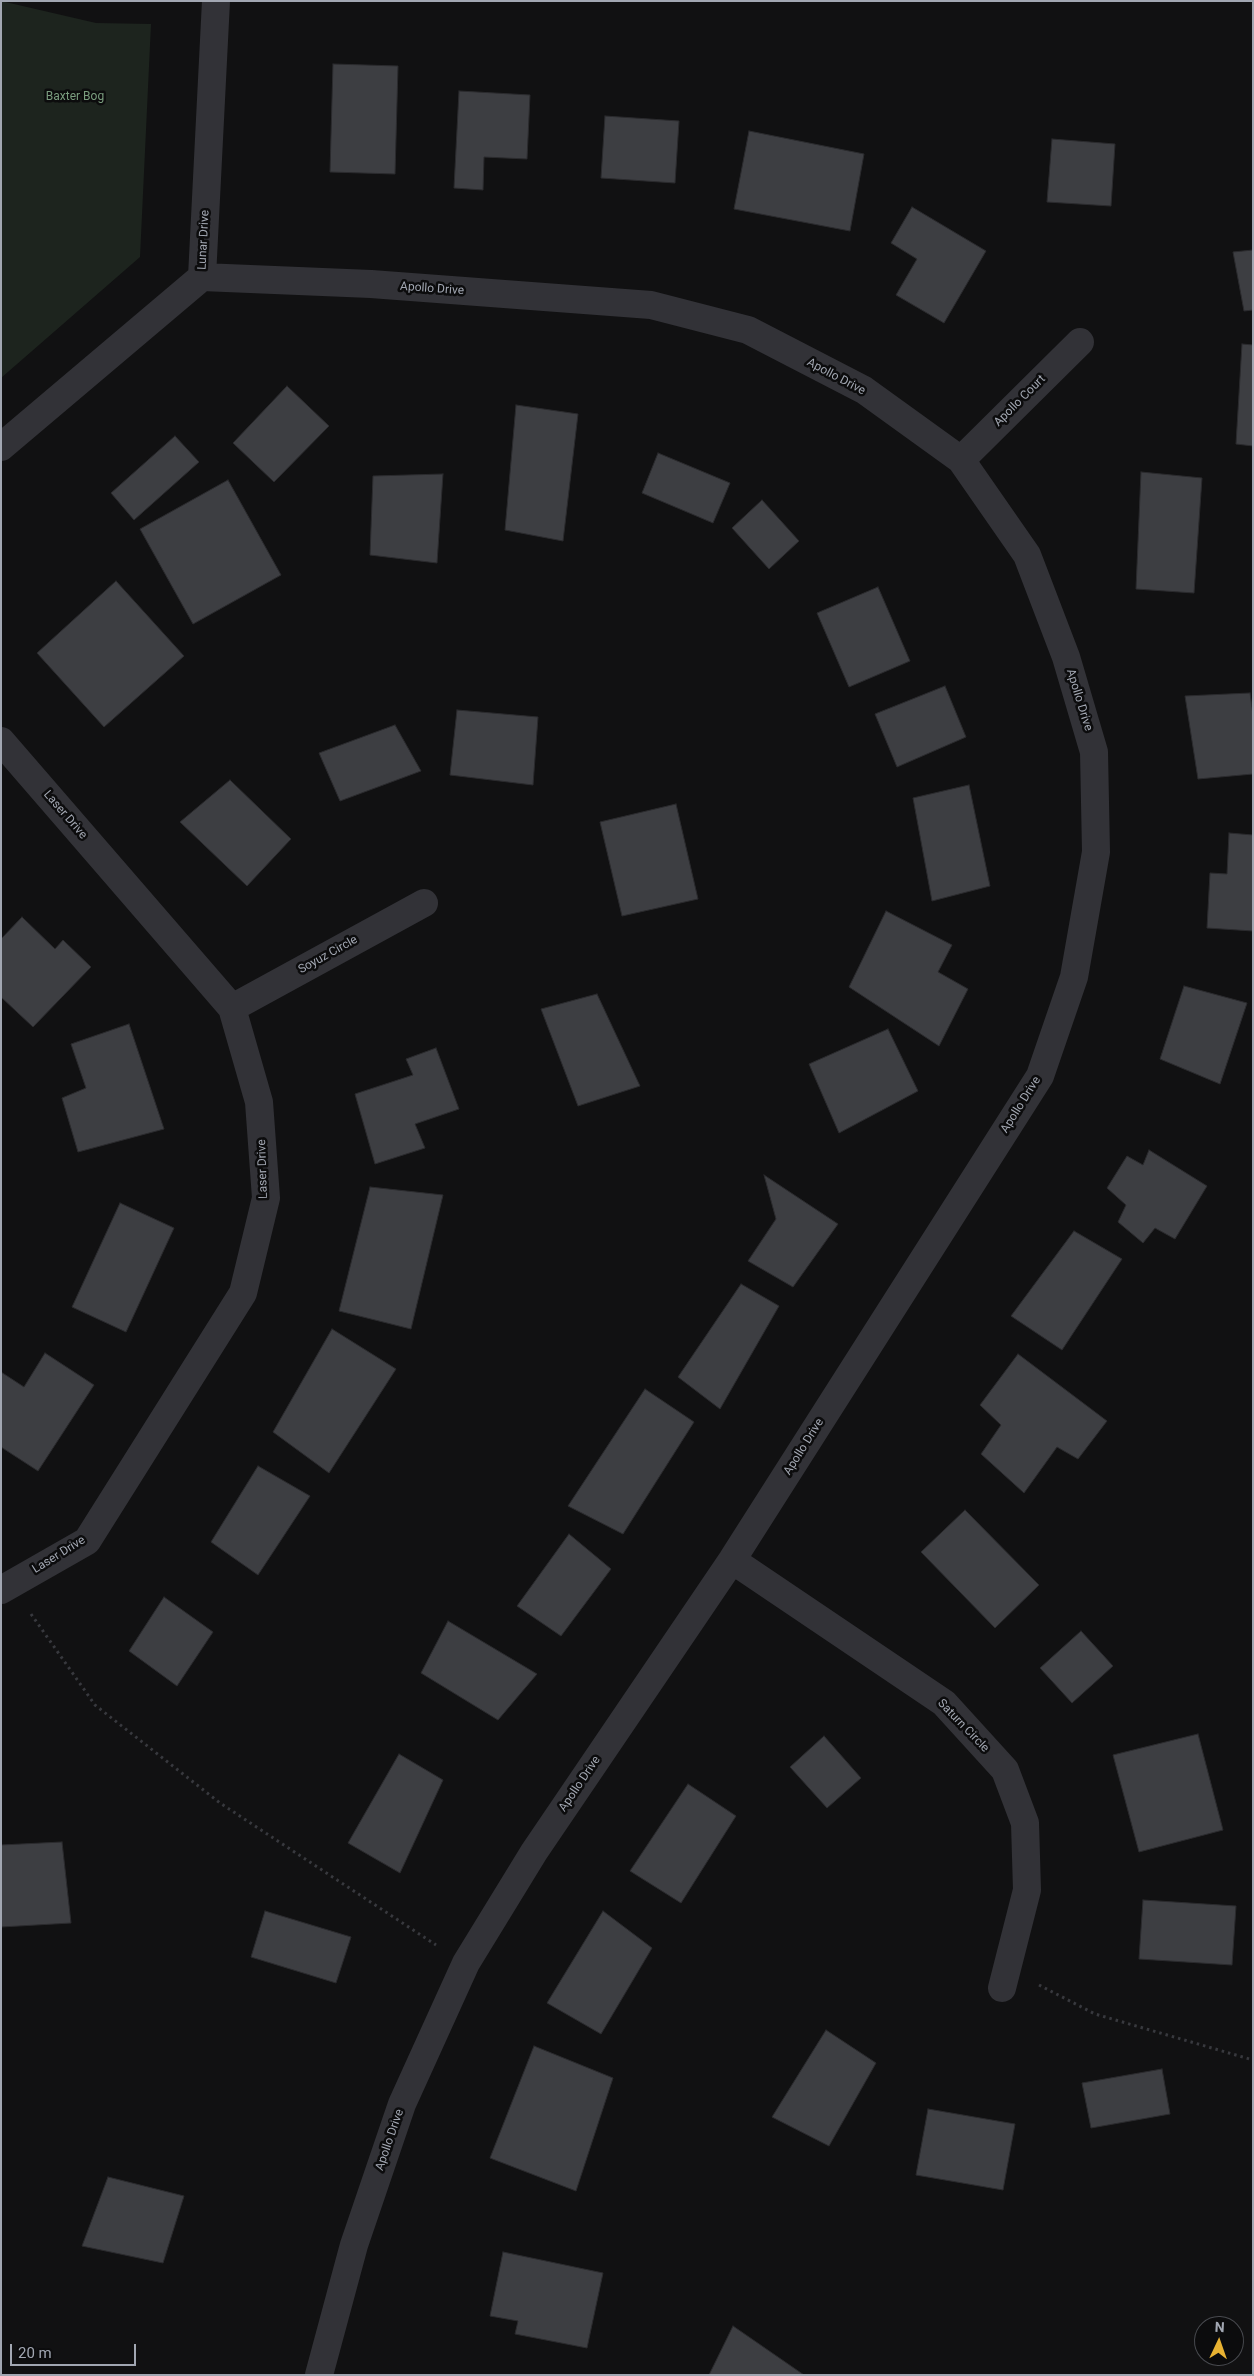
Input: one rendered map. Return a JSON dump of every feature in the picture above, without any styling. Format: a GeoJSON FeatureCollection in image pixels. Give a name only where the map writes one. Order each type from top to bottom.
{"type":"FeatureCollection","features":[{"type":"Feature","properties":{"kind":"street","name":"Lunar Drive"},"geometry":{"type":"LineString","coordinates":[[1,447],[202,277],[216,1]]}},
{"type":"Feature","properties":{"kind":"street","name":"Apollo Drive"},"geometry":{"type":"LineString","coordinates":[[202,277],[371,284],[650,305],[748,330],[864,390],[961,460],[1027,556],[1066,657],[1094,752],[1096,852],[1074,977],[1040,1076],[732,1560],[534,1852],[466,1963],[402,2104],[354,2245],[319,2375]]}},
{"type":"Feature","properties":{"kind":"street","name":"Apollo Court"},"geometry":{"type":"LineString","coordinates":[[961,460],[1080,342]]}},
{"type":"Feature","properties":{"kind":"street","name":"Laser Drive"},"geometry":{"type":"LineString","coordinates":[[1,741],[232,1008],[259,1102],[266,1198],[243,1293],[87,1541],[6,1587]]}},
{"type":"Feature","properties":{"kind":"street","name":"Soyuz Circle"},"geometry":{"type":"LineString","coordinates":[[232,1008],[424,903]]}},
{"type":"Feature","properties":{"kind":"street","name":"Saturn Circle"},"geometry":{"type":"LineString","coordinates":[[732,1560],[944,1704],[1005,1770],[1025,1823],[1027,1890],[1005,1978]]}},
{"type":"Feature","properties":{"kind":"path"},"geometry":{"type":"LineString","coordinates":[[6,1587],[95,1705],[220,1803],[373,1906],[466,1963]]}},
{"type":"Feature","properties":{"kind":"path"},"geometry":{"type":"LineString","coordinates":[[1005,1978],[1095,2014],[1253,2060]]}},
{"type":"Feature","properties":{"kind":"green space","name":"Baxter Bog"},"geometry":{"type":"Polygon","coordinates":[[[1,1],[96,23],[151,24],[140,257],[1,378],[1,1]]]}},
{"type":"Feature","properties":{"kind":"building"},"geometry":{"type":"Polygon","coordinates":[[[333,64],[398,66],[395,174],[330,172],[333,64]]]}},
{"type":"Feature","properties":{"kind":"building"},"geometry":{"type":"Polygon","coordinates":[[[459,91],[530,95],[527,159],[484,157],[483,190],[454,188],[459,91]]]}},
{"type":"Feature","properties":{"kind":"building"},"geometry":{"type":"Polygon","coordinates":[[[605,116],[679,121],[675,183],[601,178],[605,116]]]}},
{"type":"Feature","properties":{"kind":"building"},"geometry":{"type":"Polygon","coordinates":[[[749,131],[864,154],[850,231],[734,209],[749,131]]]}},
{"type":"Feature","properties":{"kind":"building"},"geometry":{"type":"Polygon","coordinates":[[[1052,139],[1115,144],[1111,206],[1047,202],[1052,139]]]}},
{"type":"Feature","properties":{"kind":"building"},"geometry":{"type":"Polygon","coordinates":[[[912,207],[986,251],[944,323],[896,295],[917,259],[891,243],[912,207]]]}},
{"type":"Feature","properties":{"kind":"building"},"geometry":{"type":"Polygon","coordinates":[[[1253,250],[1253,310],[1244,311],[1233,252],[1253,250]]]}},
{"type":"Feature","properties":{"kind":"building"},"geometry":{"type":"Polygon","coordinates":[[[1242,344],[1253,345],[1253,446],[1236,444],[1242,344]]]}},
{"type":"Feature","properties":{"kind":"building"},"geometry":{"type":"Polygon","coordinates":[[[287,386],[329,426],[274,482],[233,443],[287,386]]]}},
{"type":"Feature","properties":{"kind":"building"},"geometry":{"type":"Polygon","coordinates":[[[516,405],[578,414],[563,541],[505,530],[516,405]]]}},
{"type":"Feature","properties":{"kind":"building"},"geometry":{"type":"Polygon","coordinates":[[[175,436],[199,462],[134,520],[111,493],[175,436]]]}},
{"type":"Feature","properties":{"kind":"building"},"geometry":{"type":"Polygon","coordinates":[[[658,453],[730,483],[713,523],[642,493],[658,453]]]}},
{"type":"Feature","properties":{"kind":"building"},"geometry":{"type":"Polygon","coordinates":[[[1141,472],[1202,478],[1194,593],[1136,589],[1141,472]]]}},
{"type":"Feature","properties":{"kind":"building"},"geometry":{"type":"Polygon","coordinates":[[[443,474],[437,563],[370,555],[373,476],[443,474]]]}},
{"type":"Feature","properties":{"kind":"building"},"geometry":{"type":"Polygon","coordinates":[[[228,480],[281,575],[193,624],[140,529],[228,480]]]}},
{"type":"Feature","properties":{"kind":"building"},"geometry":{"type":"Polygon","coordinates":[[[762,500],[799,541],[769,569],[732,528],[762,500]]]}},
{"type":"Feature","properties":{"kind":"building"},"geometry":{"type":"Polygon","coordinates":[[[116,581],[184,656],[104,727],[37,653],[116,581]]]}},
{"type":"Feature","properties":{"kind":"building"},"geometry":{"type":"Polygon","coordinates":[[[878,587],[910,661],[849,687],[817,613],[878,587]]]}},
{"type":"Feature","properties":{"kind":"building"},"geometry":{"type":"Polygon","coordinates":[[[945,686],[966,737],[897,767],[875,714],[945,686]]]}},
{"type":"Feature","properties":{"kind":"building"},"geometry":{"type":"Polygon","coordinates":[[[1250,693],[1253,715],[1253,774],[1198,779],[1185,696],[1250,693]]]}},
{"type":"Feature","properties":{"kind":"building"},"geometry":{"type":"Polygon","coordinates":[[[457,710],[538,717],[533,785],[450,775],[457,710]]]}},
{"type":"Feature","properties":{"kind":"building"},"geometry":{"type":"Polygon","coordinates":[[[395,725],[421,771],[340,801],[319,753],[395,725]]]}},
{"type":"Feature","properties":{"kind":"building"},"geometry":{"type":"Polygon","coordinates":[[[230,780],[291,839],[247,886],[180,822],[230,780]]]}},
{"type":"Feature","properties":{"kind":"building"},"geometry":{"type":"Polygon","coordinates":[[[969,785],[990,886],[932,901],[913,798],[969,785]]]}},
{"type":"Feature","properties":{"kind":"building"},"geometry":{"type":"Polygon","coordinates":[[[676,804],[698,899],[622,916],[600,822],[676,804]]]}},
{"type":"Feature","properties":{"kind":"building"},"geometry":{"type":"Polygon","coordinates":[[[1229,833],[1253,835],[1253,931],[1207,928],[1210,873],[1227,874],[1229,833]]]}},
{"type":"Feature","properties":{"kind":"building"},"geometry":{"type":"Polygon","coordinates":[[[886,911],[952,945],[938,972],[968,989],[939,1046],[849,987],[886,911]]]}},
{"type":"Feature","properties":{"kind":"building"},"geometry":{"type":"Polygon","coordinates":[[[22,917],[55,949],[63,940],[91,967],[33,1027],[1,997],[1,939],[22,917]]]}},
{"type":"Feature","properties":{"kind":"building"},"geometry":{"type":"Polygon","coordinates":[[[1184,986],[1247,1003],[1220,1084],[1160,1059],[1184,986]]]}},
{"type":"Feature","properties":{"kind":"building"},"geometry":{"type":"Polygon","coordinates":[[[597,994],[640,1086],[578,1106],[541,1009],[597,994]]]}},
{"type":"Feature","properties":{"kind":"building"},"geometry":{"type":"Polygon","coordinates":[[[129,1024],[164,1129],[78,1152],[62,1098],[86,1088],[71,1044],[129,1024]]]}},
{"type":"Feature","properties":{"kind":"building"},"geometry":{"type":"Polygon","coordinates":[[[888,1029],[918,1091],[839,1133],[809,1064],[888,1029]]]}},
{"type":"Feature","properties":{"kind":"building"},"geometry":{"type":"Polygon","coordinates":[[[436,1048],[459,1109],[415,1124],[425,1148],[375,1164],[355,1094],[413,1075],[406,1059],[436,1048]]]}},
{"type":"Feature","properties":{"kind":"building"},"geometry":{"type":"Polygon","coordinates":[[[1149,1150],[1207,1186],[1175,1239],[1155,1228],[1143,1243],[1118,1222],[1126,1205],[1107,1188],[1127,1156],[1143,1165],[1149,1150]]]}},
{"type":"Feature","properties":{"kind":"building"},"geometry":{"type":"Polygon","coordinates":[[[764,1175],[838,1224],[793,1287],[748,1261],[776,1219],[764,1175]]]}},
{"type":"Feature","properties":{"kind":"building"},"geometry":{"type":"Polygon","coordinates":[[[370,1187],[443,1195],[411,1329],[339,1311],[370,1187]]]}},
{"type":"Feature","properties":{"kind":"building"},"geometry":{"type":"Polygon","coordinates":[[[120,1203],[174,1228],[126,1332],[72,1307],[120,1203]]]}},
{"type":"Feature","properties":{"kind":"building"},"geometry":{"type":"Polygon","coordinates":[[[1074,1231],[1122,1259],[1062,1350],[1011,1316],[1074,1231]]]}},
{"type":"Feature","properties":{"kind":"building"},"geometry":{"type":"Polygon","coordinates":[[[741,1284],[779,1306],[720,1409],[678,1377],[741,1284]]]}},
{"type":"Feature","properties":{"kind":"building"},"geometry":{"type":"Polygon","coordinates":[[[332,1329],[396,1369],[329,1473],[273,1432],[332,1329]]]}},
{"type":"Feature","properties":{"kind":"building"},"geometry":{"type":"Polygon","coordinates":[[[45,1353],[94,1385],[38,1471],[1,1447],[1,1372],[24,1387],[45,1353]]]}},
{"type":"Feature","properties":{"kind":"building"},"geometry":{"type":"Polygon","coordinates":[[[1018,1354],[1107,1421],[1078,1459],[1057,1447],[1024,1493],[981,1454],[1001,1425],[980,1405],[1018,1354]]]}},
{"type":"Feature","properties":{"kind":"building"},"geometry":{"type":"Polygon","coordinates":[[[645,1389],[694,1422],[623,1534],[568,1506],[645,1389]]]}},
{"type":"Feature","properties":{"kind":"building"},"geometry":{"type":"Polygon","coordinates":[[[258,1466],[310,1496],[258,1575],[211,1542],[258,1466]]]}},
{"type":"Feature","properties":{"kind":"building"},"geometry":{"type":"Polygon","coordinates":[[[965,1510],[1039,1585],[995,1628],[921,1552],[965,1510]]]}},
{"type":"Feature","properties":{"kind":"building"},"geometry":{"type":"Polygon","coordinates":[[[569,1534],[611,1569],[561,1636],[517,1606],[569,1534]]]}},
{"type":"Feature","properties":{"kind":"building"},"geometry":{"type":"Polygon","coordinates":[[[164,1597],[213,1632],[177,1686],[129,1651],[164,1597]]]}},
{"type":"Feature","properties":{"kind":"building"},"geometry":{"type":"Polygon","coordinates":[[[448,1621],[537,1674],[498,1720],[421,1673],[448,1621]]]}},
{"type":"Feature","properties":{"kind":"building"},"geometry":{"type":"Polygon","coordinates":[[[1081,1631],[1113,1666],[1072,1703],[1040,1668],[1081,1631]]]}},
{"type":"Feature","properties":{"kind":"building"},"geometry":{"type":"Polygon","coordinates":[[[1198,1734],[1223,1830],[1139,1852],[1113,1755],[1198,1734]]]}},
{"type":"Feature","properties":{"kind":"building"},"geometry":{"type":"Polygon","coordinates":[[[824,1736],[861,1778],[827,1808],[790,1767],[824,1736]]]}},
{"type":"Feature","properties":{"kind":"building"},"geometry":{"type":"Polygon","coordinates":[[[399,1754],[443,1780],[400,1873],[348,1843],[399,1754]]]}},
{"type":"Feature","properties":{"kind":"building"},"geometry":{"type":"Polygon","coordinates":[[[688,1784],[736,1816],[681,1903],[630,1871],[688,1784]]]}},
{"type":"Feature","properties":{"kind":"building"},"geometry":{"type":"Polygon","coordinates":[[[62,1842],[71,1923],[1,1927],[1,1845],[62,1842]]]}},
{"type":"Feature","properties":{"kind":"building"},"geometry":{"type":"Polygon","coordinates":[[[1143,1900],[1236,1906],[1232,1965],[1139,1959],[1143,1900]]]}},
{"type":"Feature","properties":{"kind":"building"},"geometry":{"type":"Polygon","coordinates":[[[265,1911],[351,1937],[336,1983],[251,1957],[265,1911]]]}},
{"type":"Feature","properties":{"kind":"building"},"geometry":{"type":"Polygon","coordinates":[[[603,1911],[652,1948],[601,2034],[547,2003],[603,1911]]]}},
{"type":"Feature","properties":{"kind":"building"},"geometry":{"type":"Polygon","coordinates":[[[826,2030],[876,2063],[829,2146],[772,2117],[826,2030]]]}},
{"type":"Feature","properties":{"kind":"building"},"geometry":{"type":"Polygon","coordinates":[[[534,2046],[613,2078],[576,2191],[490,2158],[534,2046]]]}},
{"type":"Feature","properties":{"kind":"building"},"geometry":{"type":"Polygon","coordinates":[[[1162,2069],[1170,2114],[1091,2128],[1082,2083],[1162,2069]]]}},
{"type":"Feature","properties":{"kind":"building"},"geometry":{"type":"Polygon","coordinates":[[[928,2109],[1015,2124],[1003,2190],[916,2175],[928,2109]]]}},
{"type":"Feature","properties":{"kind":"building"},"geometry":{"type":"Polygon","coordinates":[[[108,2177],[184,2196],[163,2263],[82,2246],[108,2177]]]}},
{"type":"Feature","properties":{"kind":"building"},"geometry":{"type":"Polygon","coordinates":[[[503,2252],[603,2273],[587,2348],[515,2334],[518,2321],[490,2316],[503,2252]]]}},
{"type":"Feature","properties":{"kind":"building"},"geometry":{"type":"Polygon","coordinates":[[[733,2326],[804,2375],[709,2375],[733,2326]]]}}]}
